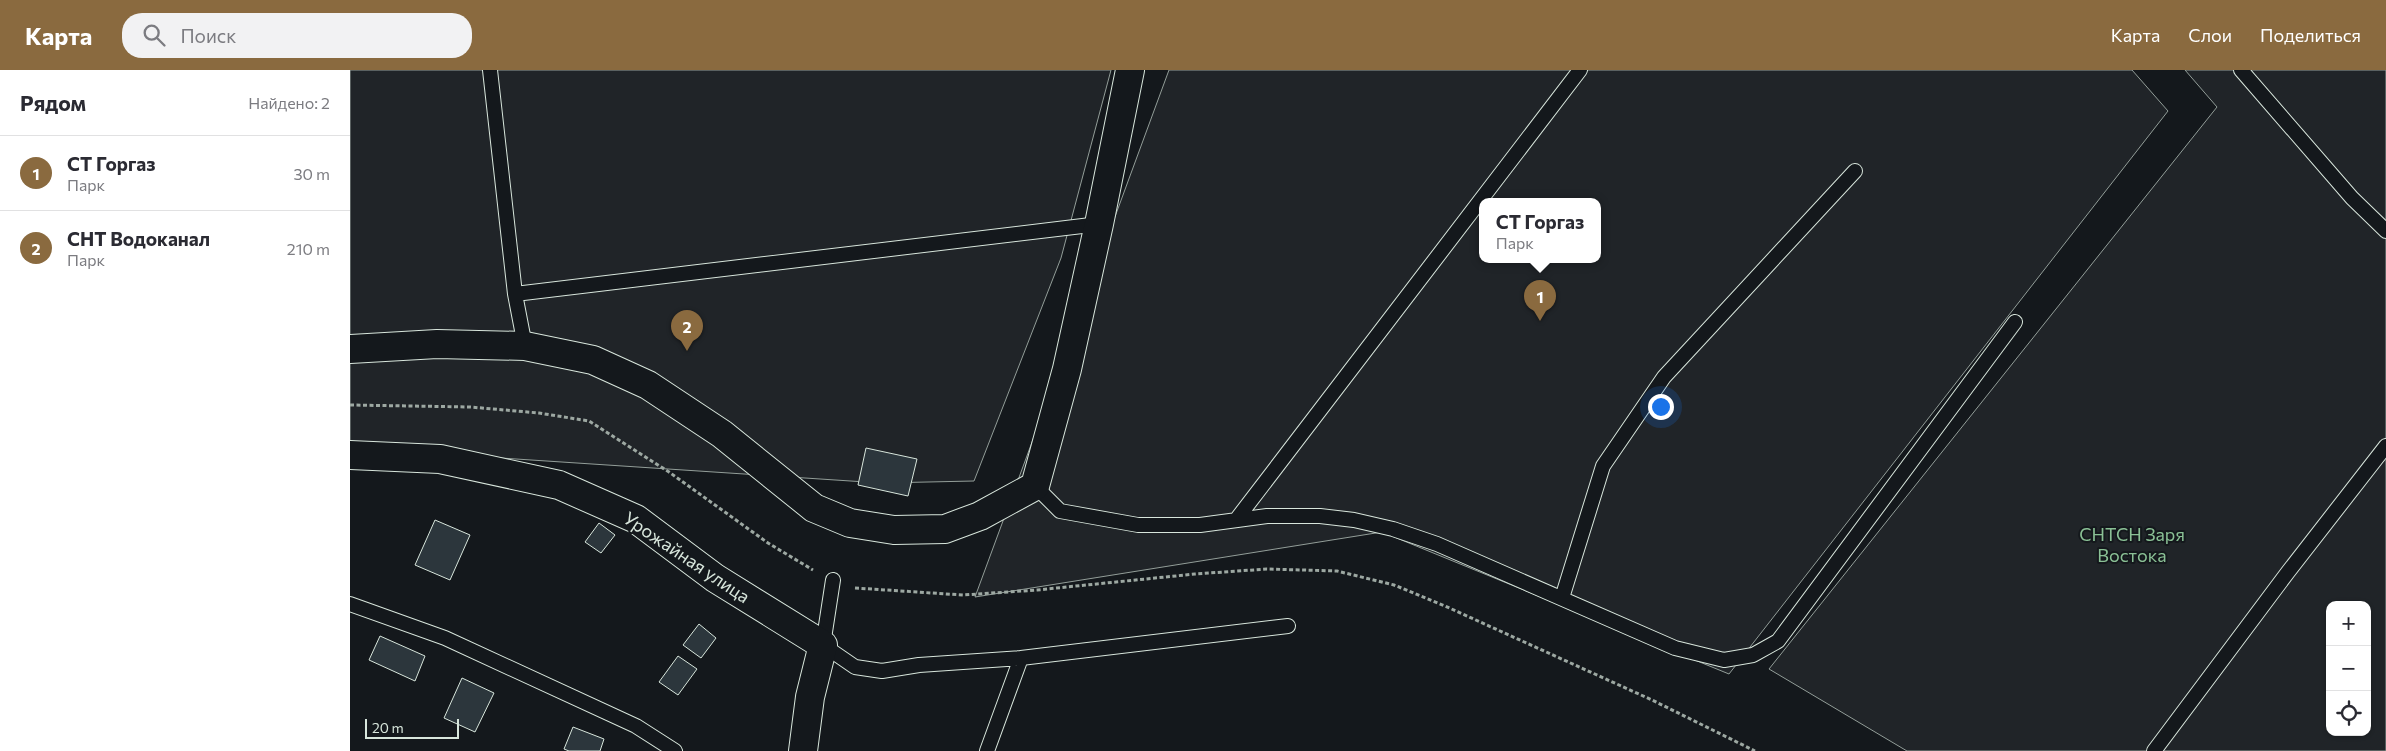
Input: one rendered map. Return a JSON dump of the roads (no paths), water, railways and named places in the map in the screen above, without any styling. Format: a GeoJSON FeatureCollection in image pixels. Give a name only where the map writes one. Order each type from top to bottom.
{"type":"FeatureCollection","features":[{"type":"Feature","properties":{"kind":"street"},"geometry":{"type":"LineString","coordinates":[[350,349],[436,344],[525,346],[592,360],[648,385],[722,434],[814,508],[850,523],[894,530],[945,529],[980,516],[1035,486],[1067,369],[1100,224],[1130,70]]}},
{"type":"Feature","properties":{"kind":"street","name":"Урожайная улица"},"geometry":{"type":"LineString","coordinates":[[350,455],[440,459],[559,485],[636,519],[715,578],[823,645]]}},
{"type":"Feature","properties":{"kind":"street"},"geometry":{"type":"LineString","coordinates":[[803,751],[810,697],[823,645]]}},
{"type":"Feature","properties":{"kind":"lane"},"geometry":{"type":"LineString","coordinates":[[490,70],[515,294],[525,346]]}},
{"type":"Feature","properties":{"kind":"lane"},"geometry":{"type":"LineString","coordinates":[[1482,198],[1580,70]]}},
{"type":"Feature","properties":{"kind":"lane"},"geometry":{"type":"LineString","coordinates":[[2241,70],[2352,198],[2386,231]]}},
{"type":"Feature","properties":{"kind":"lane"},"geometry":{"type":"LineString","coordinates":[[1562,598],[1603,466],[1658,385],[1855,171]]}},
{"type":"Feature","properties":{"kind":"lane"},"geometry":{"type":"LineString","coordinates":[[1236,520],[1479,202]]}},
{"type":"Feature","properties":{"kind":"lane"},"geometry":{"type":"LineString","coordinates":[[515,294],[1100,224]]}},
{"type":"Feature","properties":{"kind":"lane"},"geometry":{"type":"LineString","coordinates":[[1035,486],[1060,511],[1138,525],[1200,525],[1266,516],[1320,516],[1354,520],[1393,529],[1437,544],[1676,648],[1724,660],[1753,655],[1778,641],[2015,322]]}},
{"type":"Feature","properties":{"kind":"lane"},"geometry":{"type":"LineString","coordinates":[[2154,751],[2288,572],[2386,446]]}},
{"type":"Feature","properties":{"kind":"lane"},"geometry":{"type":"LineString","coordinates":[[833,580],[823,645],[855,667],[882,671],[919,665],[1021,658],[1288,626]]}},
{"type":"Feature","properties":{"kind":"lane"},"geometry":{"type":"LineString","coordinates":[[350,604],[445,638],[636,726],[675,751]]}},
{"type":"Feature","properties":{"kind":"lane"},"geometry":{"type":"LineString","coordinates":[[987,751],[1021,658]]}},
{"type":"Feature","properties":{"kind":"place","name":"СТ Горгаз"},"geometry":{"type":"Point","coordinates":[1540,321]}},
{"type":"Feature","properties":{"kind":"place","name":"СНТ Водоканал"},"geometry":{"type":"Point","coordinates":[687,351]}},
{"type":"Feature","properties":{"kind":"park label","name":"СНТСН Заря Востока"},"geometry":{"type":"Point","coordinates":[2132,544]}}]}
